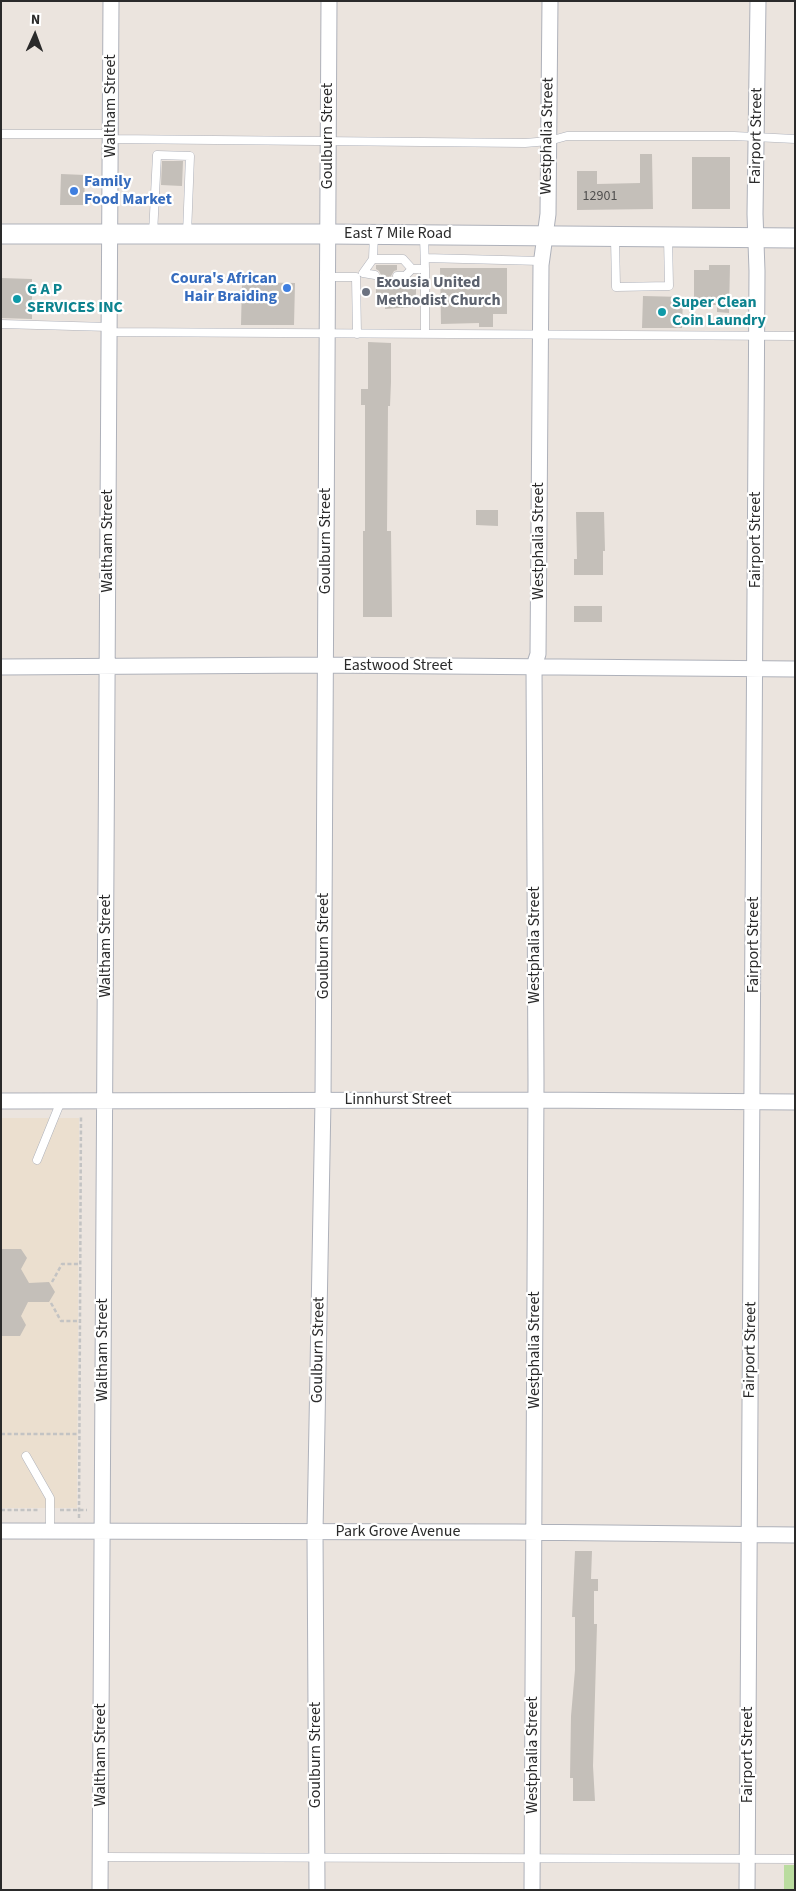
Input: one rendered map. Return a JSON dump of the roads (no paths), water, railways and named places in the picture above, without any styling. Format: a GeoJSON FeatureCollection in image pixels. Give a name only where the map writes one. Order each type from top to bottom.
{"type":"FeatureCollection","features":[{"type":"Feature","properties":{"kind":"street","name":"Waltham Street"},"geometry":{"type":"LineString","coordinates":[[100,1890],[111,1]]}},
{"type":"Feature","properties":{"kind":"street","name":"Goulburn Street"},"geometry":{"type":"LineString","coordinates":[[317,1890],[316,1531],[323,1100],[329,1]]}},
{"type":"Feature","properties":{"kind":"street","name":"Westphalia Street"},"geometry":{"type":"LineString","coordinates":[[532,1890],[536,1100],[534,666],[538,654],[541,261],[546,236],[550,1]]}},
{"type":"Feature","properties":{"kind":"street","name":"Fairport Street"},"geometry":{"type":"LineString","coordinates":[[747,1890],[758,1]]}},
{"type":"Feature","properties":{"kind":"street","name":"East 7 Mile Road"},"geometry":{"type":"LineString","coordinates":[[1,234],[424,234],[795,238]]}},
{"type":"Feature","properties":{"kind":"street","name":"Eastwood Street"},"geometry":{"type":"LineString","coordinates":[[1,666],[324,665],[795,669]]}},
{"type":"Feature","properties":{"kind":"street","name":"Linnhurst Street"},"geometry":{"type":"LineString","coordinates":[[1,1101],[536,1100],[795,1102]]}},
{"type":"Feature","properties":{"kind":"street","name":"Park Grove Avenue"},"geometry":{"type":"LineString","coordinates":[[1,1531],[534,1532],[795,1535]]}},
{"type":"Feature","properties":{"kind":"lane"},"geometry":{"type":"LineString","coordinates":[[1,134],[532,143],[567,136],[734,136],[795,139]]}},
{"type":"Feature","properties":{"kind":"lane"},"geometry":{"type":"LineString","coordinates":[[154,235],[157,155],[190,156],[187,234]]}},
{"type":"Feature","properties":{"kind":"lane"},"geometry":{"type":"LineString","coordinates":[[357,334],[359,275],[373,259],[374,234]]}},
{"type":"Feature","properties":{"kind":"lane"},"geometry":{"type":"LineString","coordinates":[[424,234],[425,334]]}},
{"type":"Feature","properties":{"kind":"lane"},"geometry":{"type":"LineString","coordinates":[[615,236],[616,286],[669,286],[668,237]]}},
{"type":"Feature","properties":{"kind":"lane"},"geometry":{"type":"LineString","coordinates":[[425,258],[541,261]]}},
{"type":"Feature","properties":{"kind":"lane"},"geometry":{"type":"LineString","coordinates":[[373,259],[403,259],[412,269]]}},
{"type":"Feature","properties":{"kind":"lane"},"geometry":{"type":"LineString","coordinates":[[397,276],[405,276],[412,269],[425,269]]}},
{"type":"Feature","properties":{"kind":"lane"},"geometry":{"type":"LineString","coordinates":[[328,277],[375,275]]}},
{"type":"Feature","properties":{"kind":"lane"},"geometry":{"type":"LineString","coordinates":[[1,324],[110,329],[357,334],[795,336]]}},
{"type":"Feature","properties":{"kind":"lane"},"geometry":{"type":"LineString","coordinates":[[36,1160],[61,1101]]}},
{"type":"Feature","properties":{"kind":"lane"},"geometry":{"type":"LineString","coordinates":[[26,1456],[50,1498],[50,1532]]}},
{"type":"Feature","properties":{"kind":"lane"},"geometry":{"type":"LineString","coordinates":[[101,1857],[795,1860]]}},
{"type":"Feature","properties":{"kind":"place","name":"Family Food Market"},"geometry":{"type":"Point","coordinates":[74,191]}},
{"type":"Feature","properties":{"kind":"place","name":"Coura's African Hair Braiding"},"geometry":{"type":"Point","coordinates":[287,288]}},
{"type":"Feature","properties":{"kind":"place","name":"Exousia United Methodist Church"},"geometry":{"type":"Point","coordinates":[366,292]}},
{"type":"Feature","properties":{"kind":"place","name":"G A P SERVICES INC"},"geometry":{"type":"Point","coordinates":[17,299]}},
{"type":"Feature","properties":{"kind":"place","name":"Super Clean Coin Laundry"},"geometry":{"type":"Point","coordinates":[662,312]}}]}
